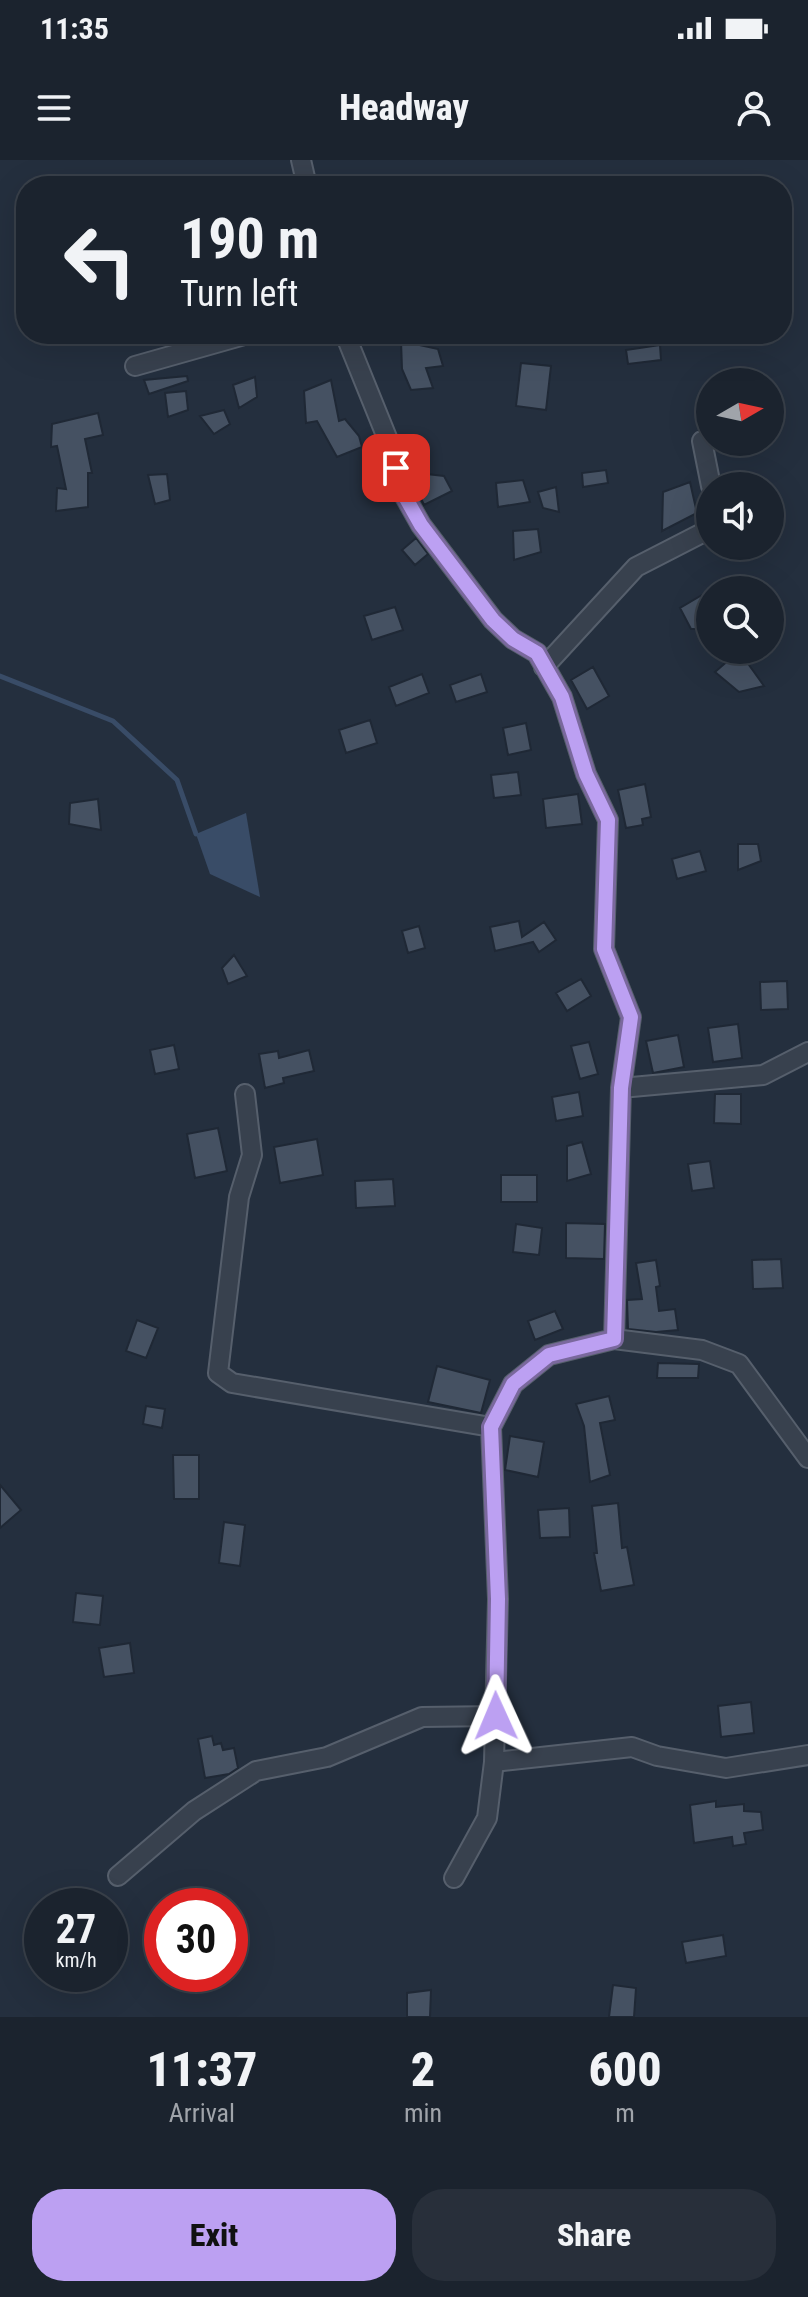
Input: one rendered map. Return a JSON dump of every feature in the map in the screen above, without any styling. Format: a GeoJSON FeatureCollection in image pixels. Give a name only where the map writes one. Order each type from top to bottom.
{"type":"FeatureCollection","features":[{"type":"Feature","properties":{"kind":"street"},"geometry":{"type":"LineString","coordinates":[[135,366],[213,344]]}},
{"type":"Feature","properties":{"kind":"street"},"geometry":{"type":"LineString","coordinates":[[349,344],[392,450],[399,486],[421,525],[493,620],[513,639],[537,653],[562,697],[586,774],[608,820],[604,949],[631,1017],[621,1088],[614,1339]]}},
{"type":"Feature","properties":{"kind":"street"},"geometry":{"type":"LineString","coordinates":[[544,667],[636,567],[696,536]]}},
{"type":"Feature","properties":{"kind":"street"},"geometry":{"type":"LineString","coordinates":[[621,1088],[763,1075],[808,1052]]}},
{"type":"Feature","properties":{"kind":"street"},"geometry":{"type":"LineString","coordinates":[[245,1094],[252,1155],[239,1197],[218,1373],[232,1383],[491,1427]]}},
{"type":"Feature","properties":{"kind":"street"},"geometry":{"type":"LineString","coordinates":[[454,1878],[487,1818],[494,1762],[498,1599],[491,1427],[513,1384],[549,1355],[614,1339],[702,1350],[739,1364],[808,1458]]}},
{"type":"Feature","properties":{"kind":"street"},"geometry":{"type":"LineString","coordinates":[[118,1876],[194,1811],[256,1771],[327,1757],[422,1717],[496,1716]]}},
{"type":"Feature","properties":{"kind":"street"},"geometry":{"type":"LineString","coordinates":[[494,1762],[632,1747],[657,1756],[726,1768],[808,1755]]}},
{"type":"Feature","properties":{"kind":"water"},"geometry":{"type":"Polygon","coordinates":[[[246,813],[260,897],[210,874],[196,834],[246,813]]]}},
{"type":"Feature","properties":{"kind":"building"},"geometry":{"type":"Polygon","coordinates":[[[401,344],[438,349],[443,366],[426,368],[433,388],[411,390],[402,369],[401,344]]]}},
{"type":"Feature","properties":{"kind":"building"},"geometry":{"type":"Polygon","coordinates":[[[660,345],[661,360],[628,364],[626,350],[660,345]]]}},
{"type":"Feature","properties":{"kind":"building"},"geometry":{"type":"Polygon","coordinates":[[[521,363],[551,366],[546,410],[516,406],[521,363]]]}},
{"type":"Feature","properties":{"kind":"building"},"geometry":{"type":"Polygon","coordinates":[[[187,376],[188,381],[149,394],[144,380],[187,376]]]}},
{"type":"Feature","properties":{"kind":"building"},"geometry":{"type":"Polygon","coordinates":[[[255,377],[257,397],[239,408],[233,385],[255,377]]]}},
{"type":"Feature","properties":{"kind":"building"},"geometry":{"type":"Polygon","coordinates":[[[331,380],[339,421],[345,419],[359,436],[362,447],[337,457],[317,421],[306,423],[304,391],[331,380]]]}},
{"type":"Feature","properties":{"kind":"building"},"geometry":{"type":"Polygon","coordinates":[[[186,391],[188,410],[168,417],[165,393],[186,391]]]}},
{"type":"Feature","properties":{"kind":"building"},"geometry":{"type":"Polygon","coordinates":[[[224,410],[230,424],[214,434],[200,416],[224,410]]]}},
{"type":"Feature","properties":{"kind":"building"},"geometry":{"type":"Polygon","coordinates":[[[98,413],[103,435],[85,439],[92,473],[88,473],[88,507],[56,511],[57,488],[66,489],[57,446],[51,447],[52,424],[98,413]]]}},
{"type":"Feature","properties":{"kind":"building"},"geometry":{"type":"Polygon","coordinates":[[[606,470],[608,483],[583,487],[582,473],[606,470]]]}},
{"type":"Feature","properties":{"kind":"building"},"geometry":{"type":"Polygon","coordinates":[[[409,472],[444,476],[452,491],[424,505],[409,472]]]}},
{"type":"Feature","properties":{"kind":"building"},"geometry":{"type":"Polygon","coordinates":[[[167,474],[170,500],[155,504],[148,475],[167,474]]]}},
{"type":"Feature","properties":{"kind":"building"},"geometry":{"type":"Polygon","coordinates":[[[523,480],[530,502],[498,507],[496,483],[523,480]]]}},
{"type":"Feature","properties":{"kind":"building"},"geometry":{"type":"Polygon","coordinates":[[[690,482],[696,514],[662,531],[663,492],[690,482]]]}},
{"type":"Feature","properties":{"kind":"building"},"geometry":{"type":"Polygon","coordinates":[[[556,487],[559,512],[543,508],[538,492],[556,487]]]}},
{"type":"Feature","properties":{"kind":"building"},"geometry":{"type":"Polygon","coordinates":[[[538,529],[541,552],[514,560],[513,531],[538,529]]]}},
{"type":"Feature","properties":{"kind":"building"},"geometry":{"type":"Polygon","coordinates":[[[416,538],[428,554],[415,565],[402,550],[416,538]]]}},
{"type":"Feature","properties":{"kind":"building"},"geometry":{"type":"Polygon","coordinates":[[[696,599],[696,629],[691,629],[680,608],[696,599]]]}},
{"type":"Feature","properties":{"kind":"building"},"geometry":{"type":"Polygon","coordinates":[[[395,607],[403,630],[372,640],[364,616],[395,607]]]}},
{"type":"Feature","properties":{"kind":"building"},"geometry":{"type":"Polygon","coordinates":[[[724,664],[748,664],[764,686],[739,692],[715,672],[724,664]]]}},
{"type":"Feature","properties":{"kind":"building"},"geometry":{"type":"Polygon","coordinates":[[[593,667],[609,696],[587,709],[571,680],[593,667]]]}},
{"type":"Feature","properties":{"kind":"building"},"geometry":{"type":"Polygon","coordinates":[[[422,674],[429,693],[396,706],[389,687],[422,674]]]}},
{"type":"Feature","properties":{"kind":"building"},"geometry":{"type":"Polygon","coordinates":[[[481,674],[487,692],[456,702],[450,685],[481,674]]]}},
{"type":"Feature","properties":{"kind":"building"},"geometry":{"type":"Polygon","coordinates":[[[370,720],[377,743],[346,753],[339,730],[370,720]]]}},
{"type":"Feature","properties":{"kind":"building"},"geometry":{"type":"Polygon","coordinates":[[[526,723],[531,750],[508,755],[503,728],[526,723]]]}},
{"type":"Feature","properties":{"kind":"building"},"geometry":{"type":"Polygon","coordinates":[[[518,772],[521,795],[494,798],[491,775],[518,772]]]}},
{"type":"Feature","properties":{"kind":"building"},"geometry":{"type":"Polygon","coordinates":[[[645,784],[651,817],[642,819],[643,825],[626,828],[618,790],[645,784]]]}},
{"type":"Feature","properties":{"kind":"building"},"geometry":{"type":"Polygon","coordinates":[[[578,794],[582,824],[546,828],[543,799],[578,794]]]}},
{"type":"Feature","properties":{"kind":"building"},"geometry":{"type":"Polygon","coordinates":[[[98,799],[101,830],[69,824],[70,803],[98,799]]]}},
{"type":"Feature","properties":{"kind":"building"},"geometry":{"type":"Polygon","coordinates":[[[738,844],[758,844],[761,861],[738,870],[738,844]]]}},
{"type":"Feature","properties":{"kind":"building"},"geometry":{"type":"Polygon","coordinates":[[[700,851],[706,871],[677,879],[672,859],[700,851]]]}},
{"type":"Feature","properties":{"kind":"building"},"geometry":{"type":"Polygon","coordinates":[[[519,921],[522,937],[544,922],[556,940],[539,952],[533,942],[495,951],[490,927],[519,921]]]}},
{"type":"Feature","properties":{"kind":"building"},"geometry":{"type":"Polygon","coordinates":[[[419,926],[425,948],[408,953],[402,931],[419,926]]]}},
{"type":"Feature","properties":{"kind":"building"},"geometry":{"type":"Polygon","coordinates":[[[234,955],[247,976],[228,984],[222,968],[234,955]]]}},
{"type":"Feature","properties":{"kind":"building"},"geometry":{"type":"Polygon","coordinates":[[[581,979],[591,996],[567,1011],[556,993],[581,979]]]}},
{"type":"Feature","properties":{"kind":"building"},"geometry":{"type":"Polygon","coordinates":[[[787,981],[788,1009],[761,1010],[760,982],[787,981]]]}},
{"type":"Feature","properties":{"kind":"building"},"geometry":{"type":"Polygon","coordinates":[[[738,1024],[742,1058],[713,1062],[708,1028],[738,1024]]]}},
{"type":"Feature","properties":{"kind":"building"},"geometry":{"type":"Polygon","coordinates":[[[678,1035],[684,1067],[653,1073],[646,1041],[678,1035]]]}},
{"type":"Feature","properties":{"kind":"building"},"geometry":{"type":"Polygon","coordinates":[[[589,1042],[598,1074],[580,1079],[571,1046],[589,1042]]]}},
{"type":"Feature","properties":{"kind":"building"},"geometry":{"type":"Polygon","coordinates":[[[174,1045],[179,1069],[155,1074],[150,1050],[174,1045]]]}},
{"type":"Feature","properties":{"kind":"building"},"geometry":{"type":"Polygon","coordinates":[[[309,1050],[314,1071],[283,1078],[284,1083],[265,1088],[259,1054],[278,1051],[279,1058],[309,1050]]]}},
{"type":"Feature","properties":{"kind":"building"},"geometry":{"type":"Polygon","coordinates":[[[579,1092],[583,1116],[556,1121],[552,1097],[579,1092]]]}},
{"type":"Feature","properties":{"kind":"building"},"geometry":{"type":"Polygon","coordinates":[[[715,1094],[741,1094],[741,1124],[714,1123],[715,1094]]]}},
{"type":"Feature","properties":{"kind":"building"},"geometry":{"type":"Polygon","coordinates":[[[218,1128],[227,1171],[195,1178],[187,1134],[218,1128]]]}},
{"type":"Feature","properties":{"kind":"building"},"geometry":{"type":"Polygon","coordinates":[[[317,1139],[323,1175],[280,1183],[274,1147],[317,1139]]]}},
{"type":"Feature","properties":{"kind":"building"},"geometry":{"type":"Polygon","coordinates":[[[582,1142],[591,1174],[567,1181],[567,1146],[582,1142]]]}},
{"type":"Feature","properties":{"kind":"building"},"geometry":{"type":"Polygon","coordinates":[[[710,1161],[714,1188],[692,1191],[688,1164],[710,1161]]]}},
{"type":"Feature","properties":{"kind":"building"},"geometry":{"type":"Polygon","coordinates":[[[501,1175],[537,1175],[537,1202],[501,1202],[501,1175]]]}},
{"type":"Feature","properties":{"kind":"building"},"geometry":{"type":"Polygon","coordinates":[[[393,1179],[395,1206],[356,1208],[355,1181],[393,1179]]]}},
{"type":"Feature","properties":{"kind":"building"},"geometry":{"type":"Polygon","coordinates":[[[566,1223],[605,1224],[604,1259],[566,1258],[566,1223]]]}},
{"type":"Feature","properties":{"kind":"building"},"geometry":{"type":"Polygon","coordinates":[[[516,1224],[542,1228],[539,1255],[513,1252],[516,1224]]]}},
{"type":"Feature","properties":{"kind":"building"},"geometry":{"type":"Polygon","coordinates":[[[781,1259],[783,1288],[753,1289],[752,1260],[781,1259]]]}},
{"type":"Feature","properties":{"kind":"building"},"geometry":{"type":"Polygon","coordinates":[[[656,1260],[660,1286],[656,1287],[659,1311],[675,1309],[678,1330],[656,1332],[628,1329],[627,1300],[642,1299],[636,1263],[656,1260]]]}},
{"type":"Feature","properties":{"kind":"building"},"geometry":{"type":"Polygon","coordinates":[[[555,1311],[563,1329],[535,1340],[528,1321],[555,1311]]]}},
{"type":"Feature","properties":{"kind":"building"},"geometry":{"type":"Polygon","coordinates":[[[137,1320],[158,1328],[146,1358],[126,1351],[137,1320]]]}},
{"type":"Feature","properties":{"kind":"building"},"geometry":{"type":"Polygon","coordinates":[[[658,1363],[699,1364],[698,1378],[657,1378],[658,1363]]]}},
{"type":"Feature","properties":{"kind":"building"},"geometry":{"type":"Polygon","coordinates":[[[437,1366],[490,1380],[481,1413],[428,1402],[437,1366]]]}},
{"type":"Feature","properties":{"kind":"building"},"geometry":{"type":"Polygon","coordinates":[[[609,1396],[615,1420],[600,1423],[610,1475],[590,1482],[584,1426],[576,1404],[609,1396]]]}},
{"type":"Feature","properties":{"kind":"building"},"geometry":{"type":"Polygon","coordinates":[[[146,1406],[165,1409],[162,1428],[143,1424],[146,1406]]]}},
{"type":"Feature","properties":{"kind":"building"},"geometry":{"type":"Polygon","coordinates":[[[510,1436],[544,1442],[538,1477],[505,1470],[510,1436]]]}},
{"type":"Feature","properties":{"kind":"building"},"geometry":{"type":"Polygon","coordinates":[[[173,1455],[199,1455],[199,1499],[174,1499],[173,1455]]]}},
{"type":"Feature","properties":{"kind":"building"},"geometry":{"type":"Polygon","coordinates":[[[0,1485],[21,1510],[0,1528],[0,1485]]]}},
{"type":"Feature","properties":{"kind":"building"},"geometry":{"type":"Polygon","coordinates":[[[618,1503],[622,1548],[627,1547],[634,1585],[601,1591],[594,1553],[597,1553],[592,1506],[618,1503]]]}},
{"type":"Feature","properties":{"kind":"building"},"geometry":{"type":"Polygon","coordinates":[[[569,1508],[570,1537],[540,1538],[538,1510],[569,1508]]]}},
{"type":"Feature","properties":{"kind":"building"},"geometry":{"type":"Polygon","coordinates":[[[224,1522],[245,1525],[240,1566],[219,1563],[224,1522]]]}},
{"type":"Feature","properties":{"kind":"building"},"geometry":{"type":"Polygon","coordinates":[[[76,1593],[103,1596],[100,1625],[73,1622],[76,1593]]]}},
{"type":"Feature","properties":{"kind":"building"},"geometry":{"type":"Polygon","coordinates":[[[130,1643],[134,1673],[104,1677],[99,1648],[130,1643]]]}},
{"type":"Feature","properties":{"kind":"building"},"geometry":{"type":"Polygon","coordinates":[[[751,1702],[754,1733],[721,1737],[718,1706],[751,1702]]]}},
{"type":"Feature","properties":{"kind":"building"},"geometry":{"type":"Polygon","coordinates":[[[212,1736],[214,1745],[221,1743],[223,1750],[234,1748],[238,1768],[229,1774],[205,1778],[198,1739],[212,1736]]]}},
{"type":"Feature","properties":{"kind":"building"},"geometry":{"type":"Polygon","coordinates":[[[716,1801],[716,1807],[744,1804],[744,1811],[761,1812],[763,1830],[744,1833],[746,1844],[733,1846],[732,1837],[694,1843],[690,1805],[716,1801]]]}},
{"type":"Feature","properties":{"kind":"building"},"geometry":{"type":"Polygon","coordinates":[[[723,1935],[726,1956],[686,1963],[682,1942],[723,1935]]]}},
{"type":"Feature","properties":{"kind":"building"},"geometry":{"type":"Polygon","coordinates":[[[613,1985],[636,1988],[634,2017],[609,2017],[613,1985]]]}},
{"type":"Feature","properties":{"kind":"building"},"geometry":{"type":"Polygon","coordinates":[[[431,1990],[430,2017],[407,2017],[407,1993],[431,1990]]]}},
{"type":"Feature","properties":{"kind":"waterway"},"geometry":{"type":"LineString","coordinates":[[0,676],[113,721],[177,780],[196,834]]}},
{"type":"Feature","properties":{"kind":"route"},"geometry":{"type":"LineString","coordinates":[[396,468],[399,486],[421,525],[493,620],[513,639],[537,653],[562,697],[586,774],[608,820],[604,949],[631,1017],[621,1088],[614,1339],[549,1355],[513,1384],[491,1427],[498,1599],[496,1716]]}}]}
